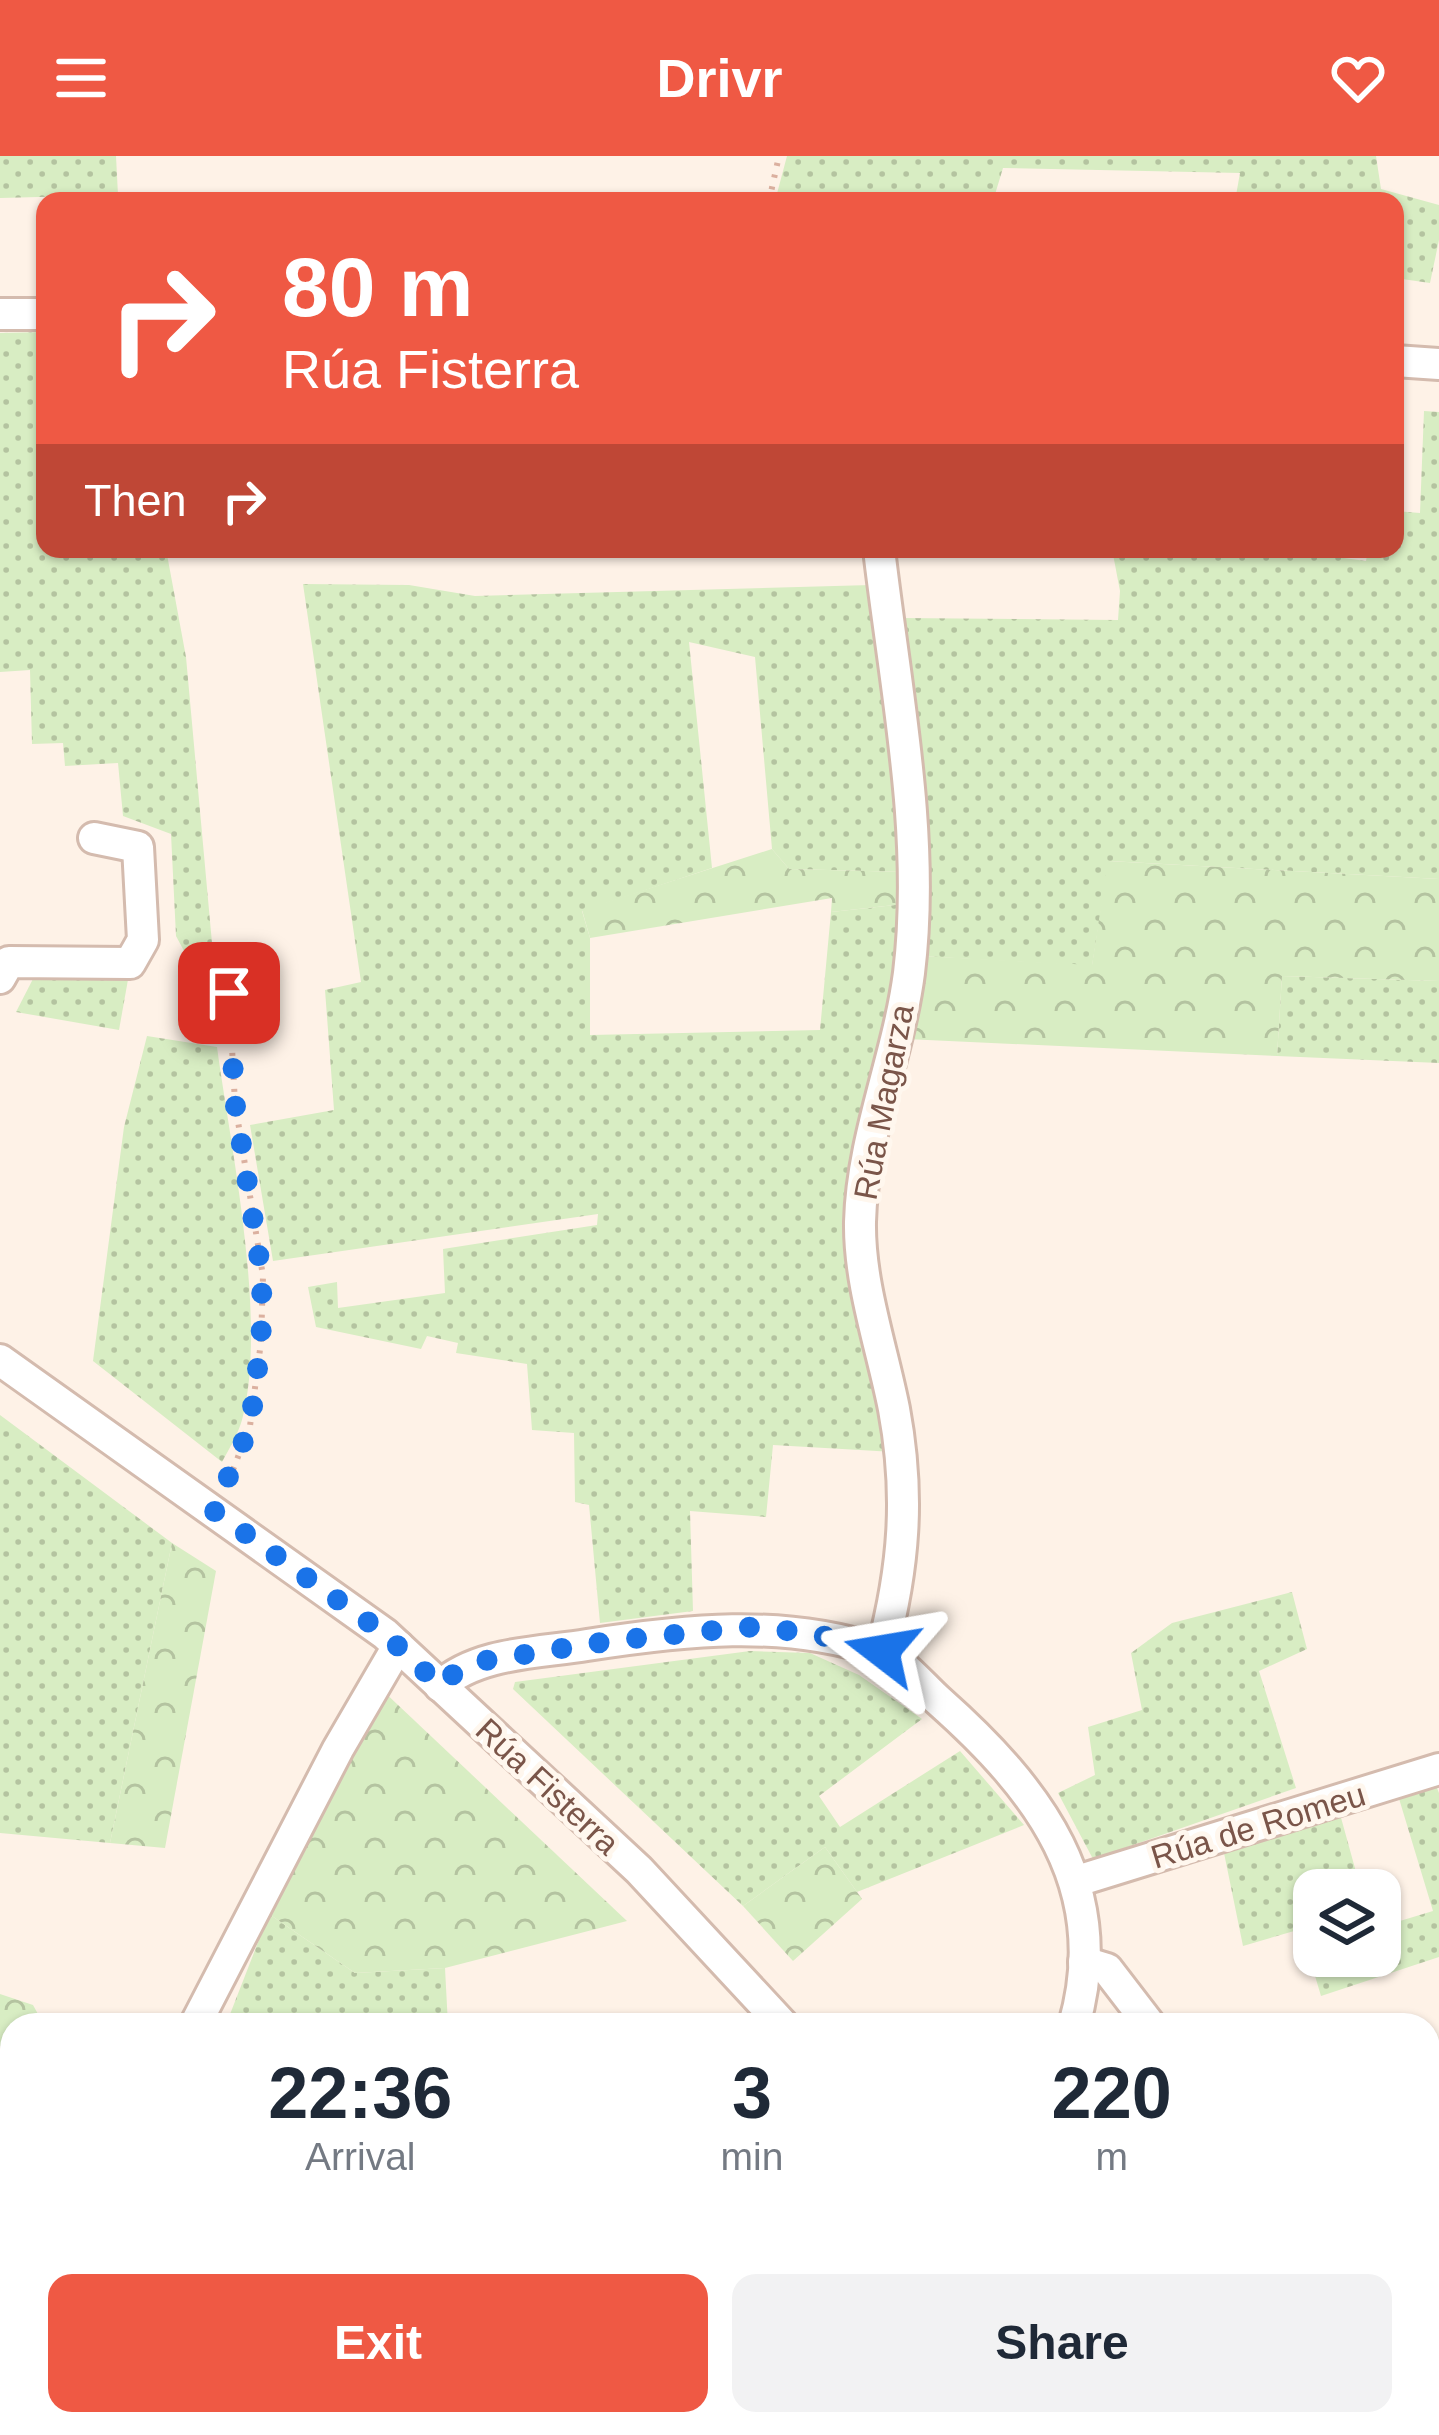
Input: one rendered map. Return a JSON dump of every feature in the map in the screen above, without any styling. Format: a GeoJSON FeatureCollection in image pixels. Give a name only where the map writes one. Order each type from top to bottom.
{"type":"FeatureCollection","features":[{"type":"Feature","properties":{"kind":"street"},"geometry":{"type":"LineString","coordinates":[[0,314],[36,314]]}},
{"type":"Feature","properties":{"kind":"street"},"geometry":{"type":"LineString","coordinates":[[1404,362],[1439,364]]}},
{"type":"Feature","properties":{"kind":"street","name":"Rúa Magarza"},"geometry":{"type":"LineString","coordinates":[[879,558],[917,876],[909,975],[890,1073],[864,1165],[860,1227],[906,1495],[898,1578],[882,1651]]}},
{"type":"Feature","properties":{"kind":"street"},"geometry":{"type":"LineString","coordinates":[[3,967],[130,963],[143,940],[138,847],[94,838]]}},
{"type":"Feature","properties":{"kind":"street","name":"Rúa Fisterra"},"geometry":{"type":"LineString","coordinates":[[0,1360],[398,1646],[639,1870],[772,2013]]}},
{"type":"Feature","properties":{"kind":"street"},"geometry":{"type":"LineString","coordinates":[[440,1686],[458,1670],[482,1661],[610,1641],[748,1627],[812,1633],[882,1651],[971,1730],[1020,1786],[1063,1849],[1077,1882],[1085,1986],[1077,2013]]}},
{"type":"Feature","properties":{"kind":"street"},"geometry":{"type":"LineString","coordinates":[[201,2013],[338,1748],[398,1646]]}},
{"type":"Feature","properties":{"kind":"street","name":"Rúa de Romeu"},"geometry":{"type":"LineString","coordinates":[[1077,1882],[1439,1769]]}},
{"type":"Feature","properties":{"kind":"street"},"geometry":{"type":"LineString","coordinates":[[1084,1962],[1107,1969],[1141,2013]]}},
{"type":"Feature","properties":{"kind":"path"},"geometry":{"type":"LineString","coordinates":[[771,192],[779,156]]}},
{"type":"Feature","properties":{"kind":"path"},"geometry":{"type":"LineString","coordinates":[[214,1511],[250,1426],[261,1342],[262,1276],[235,1103],[229,993]]}},
{"type":"Feature","properties":{"kind":"green space"},"geometry":{"type":"Polygon","coordinates":[[[0,156],[116,156],[118,192],[36,192],[36,197],[0,198],[0,156]]]}},
{"type":"Feature","properties":{"kind":"green space"},"geometry":{"type":"Polygon","coordinates":[[[787,156],[1376,156],[1381,189],[1392,192],[1237,192],[1240,173],[1003,168],[996,192],[777,192],[787,156]]]}},
{"type":"Feature","properties":{"kind":"green space"},"geometry":{"type":"Polygon","coordinates":[[[1404,195],[1439,205],[1439,240],[1430,283],[1404,279],[1404,195]]]}},
{"type":"Feature","properties":{"kind":"green space"},"geometry":{"type":"Polygon","coordinates":[[[36,332],[36,558],[168,558],[186,657],[214,965],[190,962],[176,936],[171,834],[123,816],[118,763],[65,766],[63,743],[32,744],[30,670],[0,672],[0,333],[36,332]]]}},
{"type":"Feature","properties":{"kind":"green space"},"geometry":{"type":"Polygon","coordinates":[[[1424,411],[1439,412],[1439,879],[1109,861],[1092,966],[921,956],[900,618],[1118,620],[1120,591],[1114,558],[1404,558],[1404,512],[1420,513],[1424,411]]]}},
{"type":"Feature","properties":{"kind":"green space"},"geometry":{"type":"Polygon","coordinates":[[[303,584],[409,585],[475,596],[871,585],[906,872],[789,869],[772,849],[755,657],[689,642],[712,868],[582,911],[590,938],[590,1035],[820,1030],[831,912],[904,904],[904,950],[860,1137],[894,1452],[773,1445],[766,1517],[690,1511],[693,1611],[600,1623],[589,1505],[575,1502],[574,1433],[532,1430],[527,1364],[456,1353],[458,1343],[427,1336],[421,1349],[316,1327],[308,1287],[337,1282],[338,1308],[445,1293],[443,1249],[597,1225],[598,1214],[273,1261],[250,1125],[334,1110],[325,990],[361,982],[303,584]]]}},
{"type":"Feature","properties":{"kind":"green space"},"geometry":{"type":"Polygon","coordinates":[[[772,849],[789,869],[906,872],[904,904],[831,912],[832,898],[590,938],[582,910],[772,849]]]}},
{"type":"Feature","properties":{"kind":"green space"},"geometry":{"type":"Polygon","coordinates":[[[1108,861],[1439,879],[1439,981],[1282,976],[1277,1056],[906,1039],[921,956],[1092,965],[1108,861]]]}},
{"type":"Feature","properties":{"kind":"green space"},"geometry":{"type":"Polygon","coordinates":[[[129,974],[119,1030],[16,1012],[35,975],[129,974]]]}},
{"type":"Feature","properties":{"kind":"green space"},"geometry":{"type":"Polygon","coordinates":[[[1282,976],[1439,981],[1439,1063],[1277,1056],[1282,976]]]}},
{"type":"Feature","properties":{"kind":"green space"},"geometry":{"type":"Polygon","coordinates":[[[147,1036],[217,1047],[244,1235],[251,1335],[242,1420],[222,1462],[93,1361],[124,1127],[147,1036]]]}},
{"type":"Feature","properties":{"kind":"green space"},"geometry":{"type":"Polygon","coordinates":[[[0,1415],[172,1543],[110,1843],[0,1833],[0,1415]]]}},
{"type":"Feature","properties":{"kind":"green space"},"geometry":{"type":"Polygon","coordinates":[[[172,1543],[216,1571],[165,1848],[110,1843],[172,1543]]]}},
{"type":"Feature","properties":{"kind":"green space"},"geometry":{"type":"Polygon","coordinates":[[[1292,1592],[1307,1649],[1259,1671],[1296,1788],[1093,1859],[1058,1793],[1095,1775],[1088,1727],[1142,1710],[1131,1653],[1172,1623],[1292,1592]]]}},
{"type":"Feature","properties":{"kind":"green space"},"geometry":{"type":"Polygon","coordinates":[[[750,1651],[810,1653],[859,1675],[922,1719],[819,1796],[840,1827],[960,1751],[1024,1825],[857,1892],[825,1847],[743,1906],[513,1689],[515,1682],[750,1651]]]}},
{"type":"Feature","properties":{"kind":"green space"},"geometry":{"type":"Polygon","coordinates":[[[380,1688],[627,1921],[445,1968],[355,1973],[269,1914],[380,1688]]]}},
{"type":"Feature","properties":{"kind":"green space"},"geometry":{"type":"Polygon","coordinates":[[[1435,1783],[1439,1793],[1439,1957],[1401,1970],[1401,1921],[1433,1911],[1397,1792],[1435,1783]]]}},
{"type":"Feature","properties":{"kind":"green space"},"geometry":{"type":"Polygon","coordinates":[[[1340,1814],[1355,1869],[1293,1869],[1293,1931],[1243,1946],[1224,1853],[1340,1814]]]}},
{"type":"Feature","properties":{"kind":"green space"},"geometry":{"type":"Polygon","coordinates":[[[825,1847],[862,1899],[793,1961],[743,1906],[825,1847]]]}},
{"type":"Feature","properties":{"kind":"green space"},"geometry":{"type":"Polygon","coordinates":[[[269,1914],[355,1973],[445,1968],[447,2013],[230,2013],[269,1914]]]}},
{"type":"Feature","properties":{"kind":"green space"},"geometry":{"type":"Polygon","coordinates":[[[1315,1977],[1378,1977],[1321,1996],[1315,1977]]]}},
{"type":"Feature","properties":{"kind":"green space"},"geometry":{"type":"Polygon","coordinates":[[[0,1994],[33,2005],[37,2013],[0,2013],[0,1994]]]}},
{"type":"Feature","properties":{"kind":"route"},"geometry":{"type":"LineString","coordinates":[[229,993],[235,1103],[262,1276],[261,1342],[250,1426],[214,1511],[385,1634],[440,1686],[458,1670],[482,1661],[610,1641],[748,1627],[812,1633],[882,1651]]}}]}
